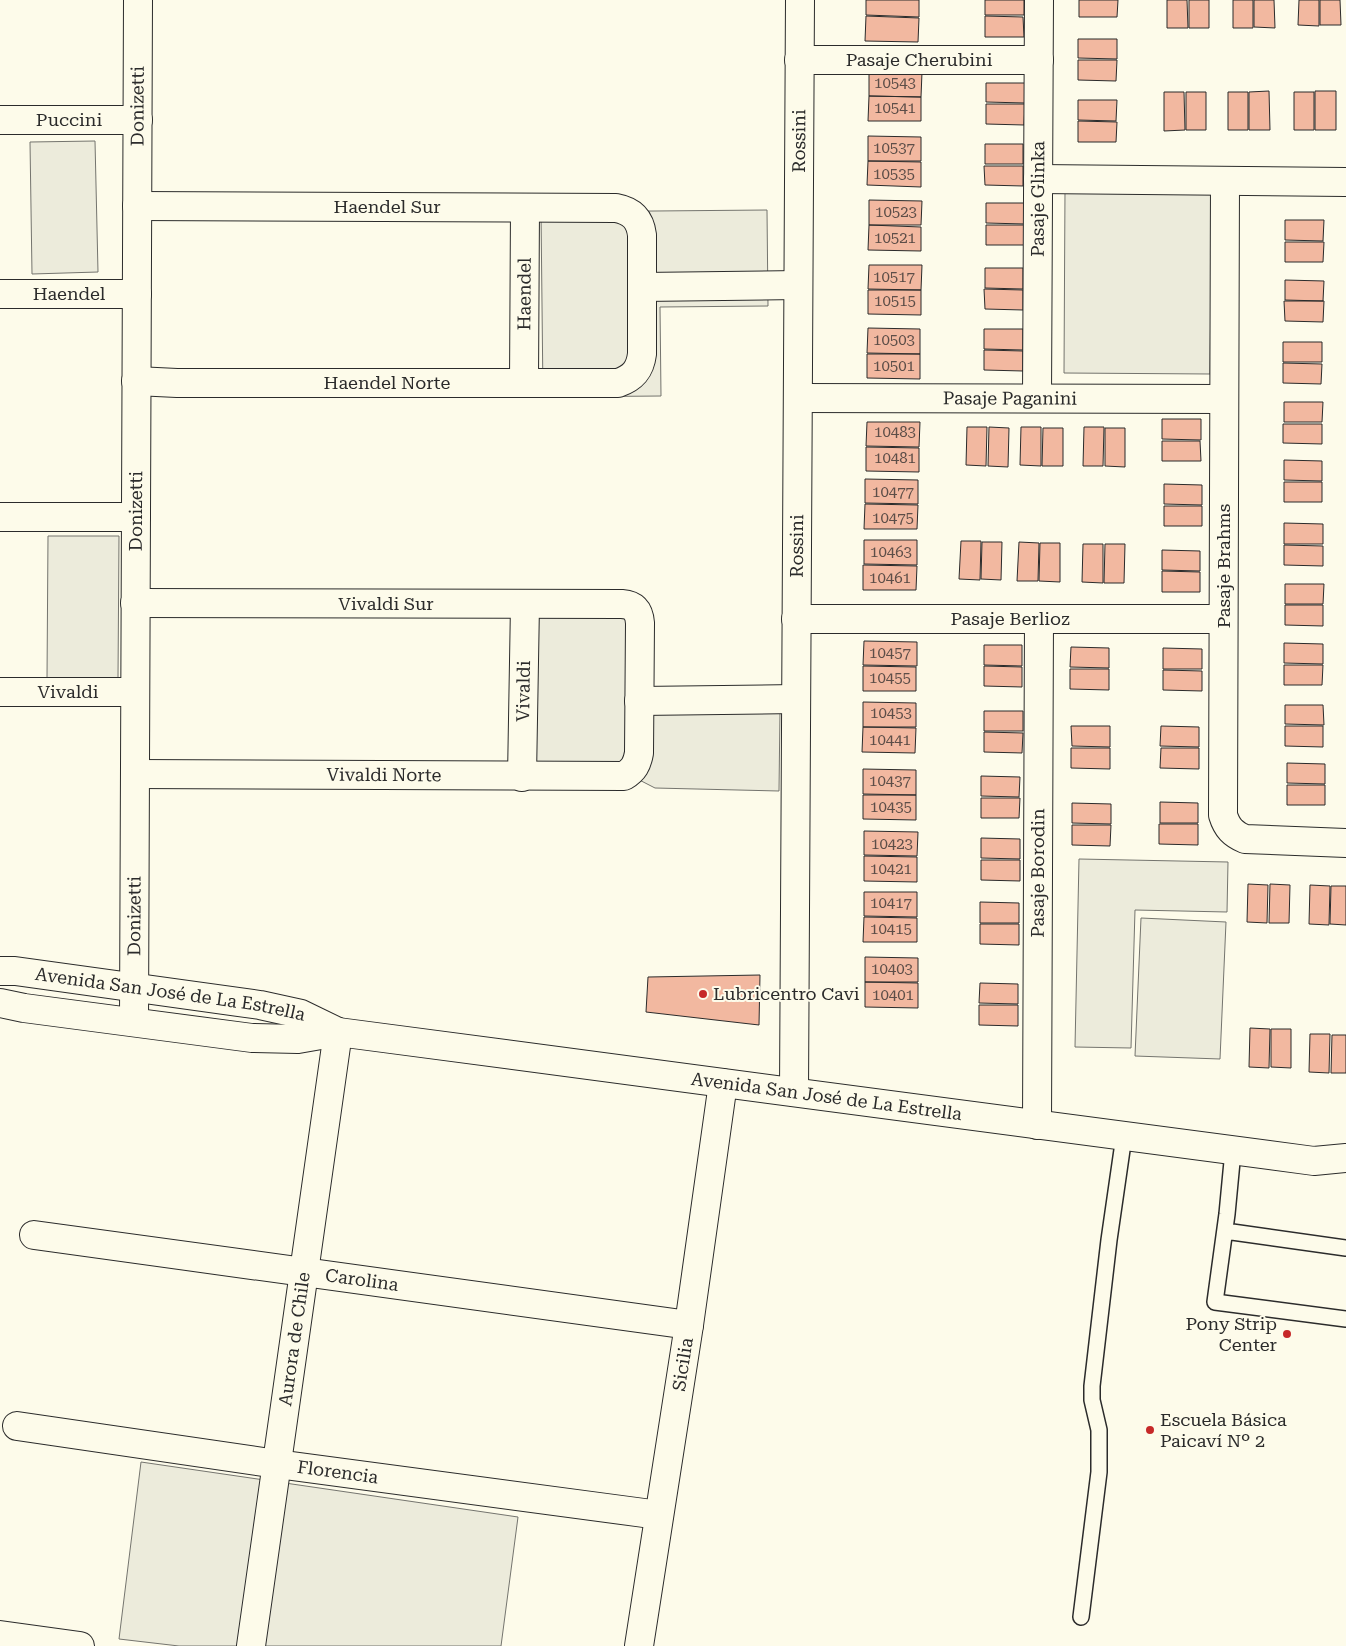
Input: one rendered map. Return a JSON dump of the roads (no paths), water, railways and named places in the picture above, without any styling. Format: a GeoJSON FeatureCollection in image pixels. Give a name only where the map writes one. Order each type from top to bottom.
{"type":"FeatureCollection","features":[{"type":"Feature","properties":{"kind":"street","name":"Donizetti"},"geometry":{"type":"LineString","coordinates":[[134,1022],[138,0]]}},
{"type":"Feature","properties":{"kind":"street","name":"Rossini"},"geometry":{"type":"LineString","coordinates":[[794,1092],[800,0]]}},
{"type":"Feature","properties":{"kind":"street","name":"Pasaje Glinka"},"geometry":{"type":"LineString","coordinates":[[1037,398],[1039,0]]}},
{"type":"Feature","properties":{"kind":"street","name":"Pasaje Cherubini"},"geometry":{"type":"LineString","coordinates":[[799,60],[1039,60]]}},
{"type":"Feature","properties":{"kind":"street","name":"Puccini"},"geometry":{"type":"LineString","coordinates":[[0,120],[138,120]]}},
{"type":"Feature","properties":{"kind":"street"},"geometry":{"type":"LineString","coordinates":[[1038,179],[1346,182]]}},
{"type":"Feature","properties":{"kind":"street","name":"Pasaje Brahms"},"geometry":{"type":"LineString","coordinates":[[1225,180],[1223,815],[1231,831],[1237,836],[1253,841],[1346,843]]}},
{"type":"Feature","properties":{"kind":"street","name":"Haendel Sur"},"geometry":{"type":"LineString","coordinates":[[137,206],[616,208],[626,210],[635,216],[640,224],[642,235],[642,287]]}},
{"type":"Feature","properties":{"kind":"street","name":"Haendel"},"geometry":{"type":"LineString","coordinates":[[524,382],[525,208]]}},
{"type":"Feature","properties":{"kind":"street"},"geometry":{"type":"LineString","coordinates":[[642,287],[798,285]]}},
{"type":"Feature","properties":{"kind":"street","name":"Haendel Norte"},"geometry":{"type":"LineString","coordinates":[[136,381],[177,383],[618,383],[628,380],[635,374],[640,365],[642,354],[642,287]]}},
{"type":"Feature","properties":{"kind":"street","name":"Haendel"},"geometry":{"type":"LineString","coordinates":[[0,294],[137,294]]}},
{"type":"Feature","properties":{"kind":"street","name":"Pasaje Paganini"},"geometry":{"type":"LineString","coordinates":[[798,398],[1224,399]]}},
{"type":"Feature","properties":{"kind":"street"},"geometry":{"type":"LineString","coordinates":[[0,517],[136,517]]}},
{"type":"Feature","properties":{"kind":"street","name":"Vivaldi Sur"},"geometry":{"type":"LineString","coordinates":[[135,603],[630,605],[636,609],[640,616],[639,701]]}},
{"type":"Feature","properties":{"kind":"street","name":"Vivaldi"},"geometry":{"type":"LineString","coordinates":[[522,776],[525,604]]}},
{"type":"Feature","properties":{"kind":"street","name":"Pasaje Berlioz"},"geometry":{"type":"LineString","coordinates":[[796,619],[1223,619]]}},
{"type":"Feature","properties":{"kind":"street","name":"Pasaje Borodin"},"geometry":{"type":"LineString","coordinates":[[1037,1125],[1039,620]]}},
{"type":"Feature","properties":{"kind":"street","name":"Vivaldi"},"geometry":{"type":"LineString","coordinates":[[0,692],[135,692]]}},
{"type":"Feature","properties":{"kind":"street"},"geometry":{"type":"LineString","coordinates":[[639,701],[796,699]]}},
{"type":"Feature","properties":{"kind":"street","name":"Vivaldi Norte"},"geometry":{"type":"LineString","coordinates":[[135,774],[624,776],[632,771],[638,763],[639,701]]}},
{"type":"Feature","properties":{"kind":"street","name":"Avenida San José de La Estrella"},"geometry":{"type":"LineString","coordinates":[[0,971],[14,971],[260,1005],[301,1014],[338,1032],[1234,1151],[1314,1161],[1346,1158]]}},
{"type":"Feature","properties":{"kind":"street","name":"Avenida San José de La Estrella"},"geometry":{"type":"LineString","coordinates":[[0,1002],[24,1008],[252,1038],[298,1040],[338,1032]]}},
{"type":"Feature","properties":{"kind":"street","name":"Aurora de Chile"},"geometry":{"type":"LineString","coordinates":[[251,1646],[338,1032]]}},
{"type":"Feature","properties":{"kind":"street","name":"Sicilia"},"geometry":{"type":"LineString","coordinates":[[639,1646],[689,1325],[723,1083]]}},
{"type":"Feature","properties":{"kind":"street","name":"Avenida San José de La Estrella"},"geometry":{"type":"LineString","coordinates":[[1314,1161],[1346,1176]]}},
{"type":"Feature","properties":{"kind":"street","name":"Carolina"},"geometry":{"type":"LineString","coordinates":[[34,1235],[689,1325]]}},
{"type":"Feature","properties":{"kind":"street","name":"Florencia"},"geometry":{"type":"LineString","coordinates":[[17,1426],[277,1464],[659,1514]]}},
{"type":"Feature","properties":{"kind":"street"},"geometry":{"type":"LineString","coordinates":[[0,1635],[80,1646]]}},
{"type":"Feature","properties":{"kind":"lane"},"geometry":{"type":"LineString","coordinates":[[1081,1617],[1099,1472],[1099,1430],[1092,1400],[1092,1386],[1109,1240],[1124,1136]]}},
{"type":"Feature","properties":{"kind":"lane"},"geometry":{"type":"LineString","coordinates":[[1234,1151],[1216,1302],[1346,1319]]}},
{"type":"Feature","properties":{"kind":"lane"},"geometry":{"type":"LineString","coordinates":[[1225,1231],[1346,1248]]}},
{"type":"Feature","properties":{"kind":"place","name":"Lubricentro Cavi"},"geometry":{"type":"Point","coordinates":[703,994]}},
{"type":"Feature","properties":{"kind":"place","name":"Pony Strip Center"},"geometry":{"type":"Point","coordinates":[1287,1334]}},
{"type":"Feature","properties":{"kind":"place","name":"Escuela Básica Paicaví Nº 2"},"geometry":{"type":"Point","coordinates":[1150,1430]}}]}
